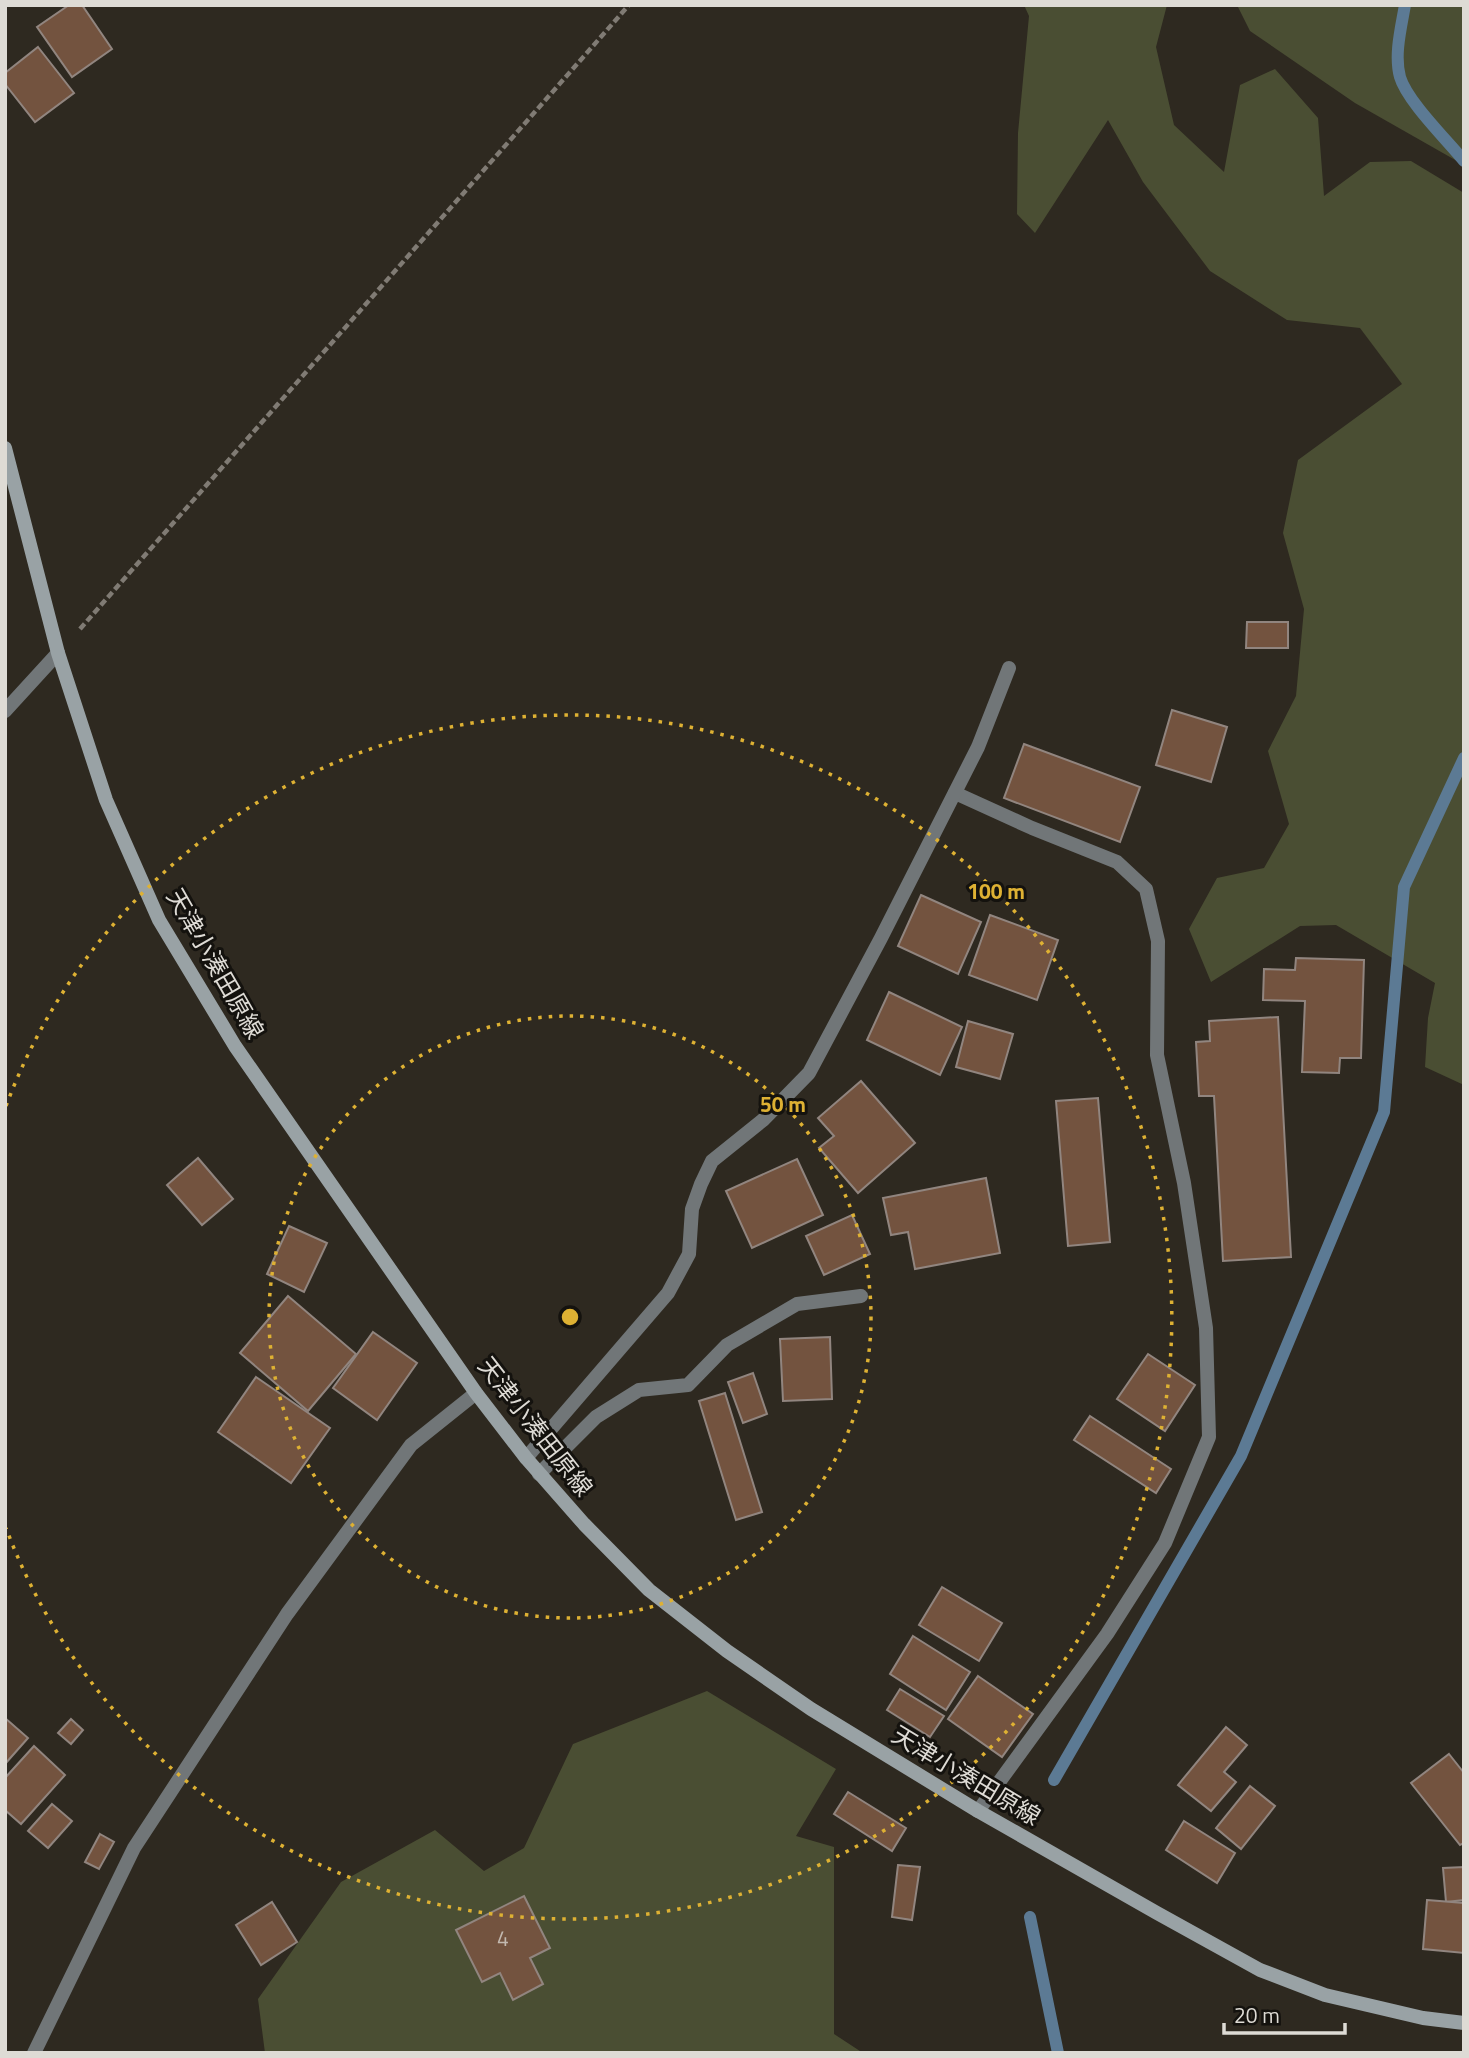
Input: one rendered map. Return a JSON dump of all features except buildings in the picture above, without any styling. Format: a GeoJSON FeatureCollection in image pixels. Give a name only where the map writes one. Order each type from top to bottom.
{"type":"FeatureCollection","features":[{"type":"Feature","properties":{"kind":"main road","name":"天津小湊田原線"},"geometry":{"type":"LineString","coordinates":[[5,448],[58,653],[106,800],[159,920],[235,1046],[477,1394],[526,1458],[583,1524],[649,1590],[727,1651],[811,1709],[978,1811],[1260,1970],[1325,1995],[1371,2007],[1464,2023]]}},
{"type":"Feature","properties":{"kind":"street"},"geometry":{"type":"LineString","coordinates":[[5,711],[58,653]]}},
{"type":"Feature","properties":{"kind":"street"},"geometry":{"type":"LineString","coordinates":[[526,1458],[668,1293],[690,1254],[692,1209],[712,1161],[763,1120],[809,1073],[978,747],[1009,668]]}},
{"type":"Feature","properties":{"kind":"street"},"geometry":{"type":"LineString","coordinates":[[955,793],[1117,862],[1146,889],[1158,941],[1157,1055],[1184,1183],[1206,1328],[1209,1437],[1165,1543],[1107,1634],[978,1811]]}},
{"type":"Feature","properties":{"kind":"street"},"geometry":{"type":"LineString","coordinates":[[540,1474],[596,1417],[639,1390],[688,1385],[727,1345],[797,1304],[861,1296]]}},
{"type":"Feature","properties":{"kind":"street"},"geometry":{"type":"LineString","coordinates":[[34,2053],[134,1848],[287,1614],[411,1445],[477,1394]]}},
{"type":"Feature","properties":{"kind":"path"},"geometry":{"type":"LineString","coordinates":[[58,653],[629,5]]}},
{"type":"Feature","properties":{"kind":"green space"},"geometry":{"type":"Polygon","coordinates":[[[1024,5],[1167,5],[1156,47],[1174,125],[1224,172],[1240,85],[1275,69],[1318,118],[1324,196],[1370,162],[1411,161],[1464,193],[1464,1085],[1425,1067],[1428,1018],[1435,983],[1336,925],[1300,926],[1211,982],[1189,929],[1217,878],[1264,868],[1289,824],[1268,751],[1296,696],[1304,609],[1283,533],[1298,460],[1402,384],[1360,328],[1287,320],[1210,271],[1143,182],[1108,120],[1035,233],[1017,214],[1018,133],[1029,16],[1024,5]]]}},
{"type":"Feature","properties":{"kind":"green space"},"geometry":{"type":"Polygon","coordinates":[[[1237,5],[1464,5],[1464,165],[1355,103],[1250,31],[1237,5]]]}},
{"type":"Feature","properties":{"kind":"green space"},"geometry":{"type":"Polygon","coordinates":[[[707,1691],[836,1769],[796,1836],[834,1847],[834,2034],[863,2053],[265,2053],[258,1999],[341,1882],[435,1830],[484,1871],[524,1848],[573,1744],[707,1691]]]}},
{"type":"Feature","properties":{"kind":"waterway"},"geometry":{"type":"LineString","coordinates":[[1405,5],[1398,51],[1400,77],[1419,109],[1464,161]]}},
{"type":"Feature","properties":{"kind":"waterway"},"geometry":{"type":"LineString","coordinates":[[1054,1780],[1241,1456],[1384,1112],[1404,887],[1464,758]]}},
{"type":"Feature","properties":{"kind":"waterway"},"geometry":{"type":"LineString","coordinates":[[1030,1917],[1058,2053]]}}]}
